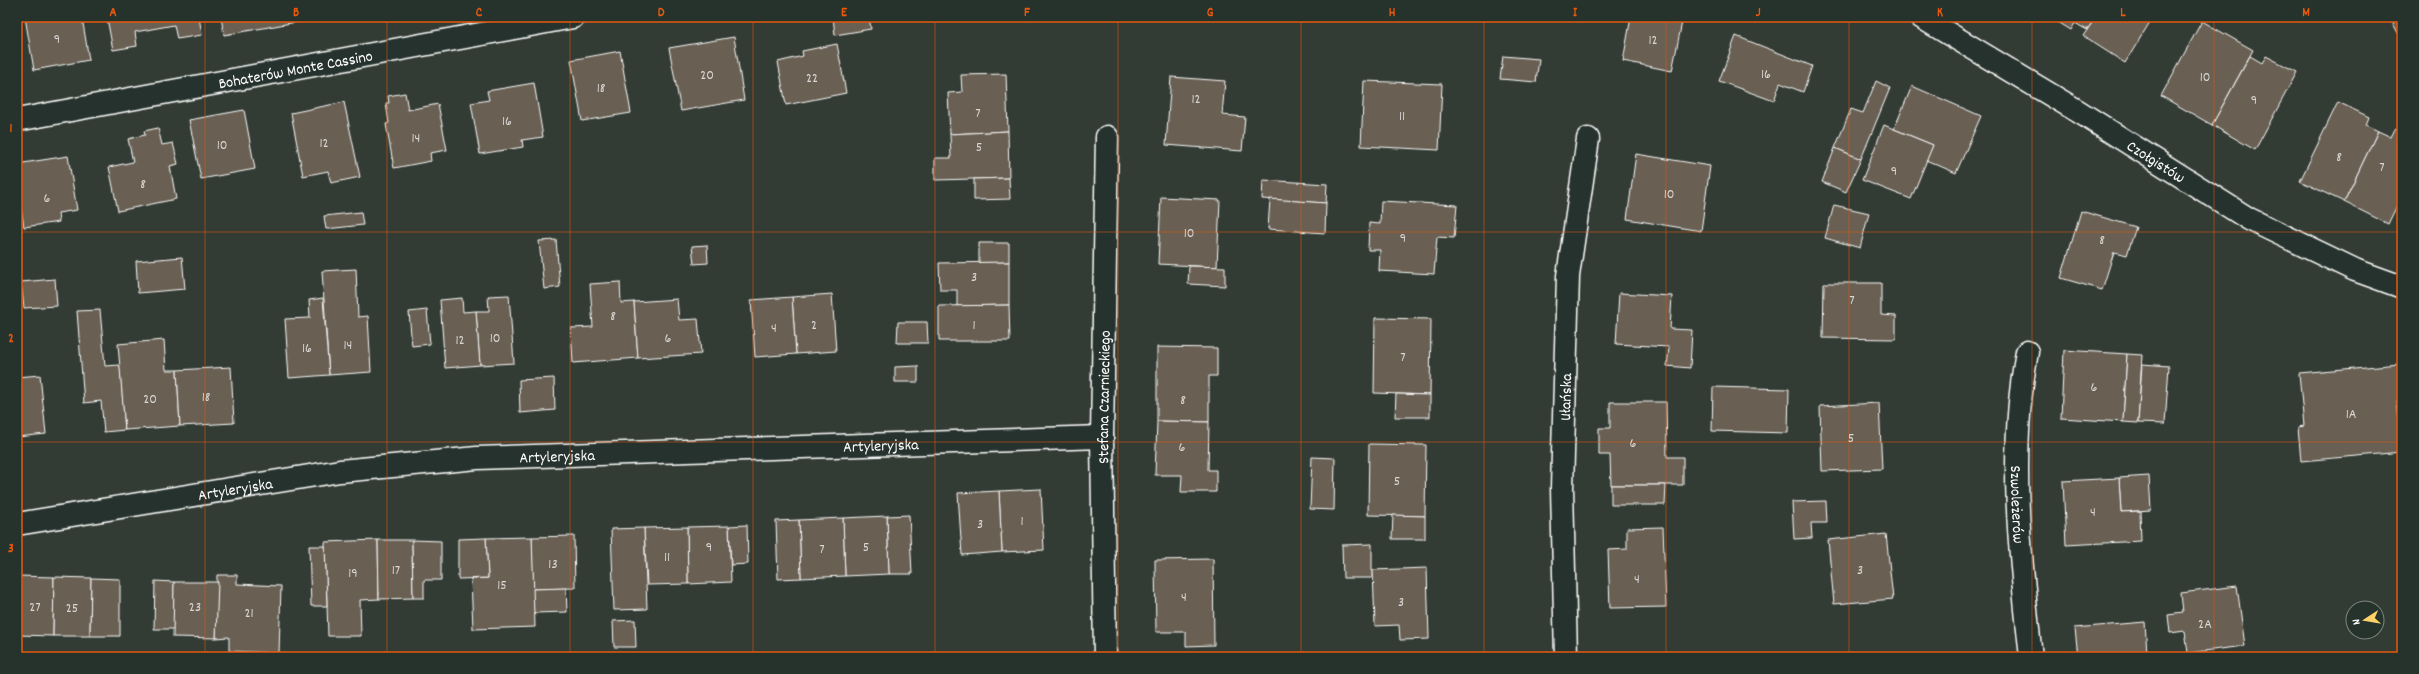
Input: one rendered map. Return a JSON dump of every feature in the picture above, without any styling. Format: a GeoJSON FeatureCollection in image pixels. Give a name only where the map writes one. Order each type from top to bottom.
{"type":"FeatureCollection","features":[{"type":"Feature","properties":{"kind":"street","name":"Bohaterów Monte Cassino"},"geometry":{"type":"LineString","coordinates":[[17,120],[573,17]]}},
{"type":"Feature","properties":{"kind":"street","name":"Czołgistów"},"geometry":{"type":"LineString","coordinates":[[1921,17],[2081,113],[2249,219],[2355,270],[2402,287]]}},
{"type":"Feature","properties":{"kind":"street","name":"Stefana Czarnieckiego"},"geometry":{"type":"LineString","coordinates":[[1105,657],[1102,436],[1107,137]]}},
{"type":"Feature","properties":{"kind":"street","name":"Ułańska"},"geometry":{"type":"LineString","coordinates":[[1566,657],[1562,488],[1568,276],[1588,139]]}},
{"type":"Feature","properties":{"kind":"street","name":"Szwoleżerów"},"geometry":{"type":"LineString","coordinates":[[2027,352],[2020,388],[2015,447],[2022,580],[2031,657]]}},
{"type":"Feature","properties":{"kind":"street","name":"Artyleryjska"},"geometry":{"type":"LineString","coordinates":[[17,524],[340,471],[477,458],[1102,436]]}},
{"type":"Feature","properties":{"kind":"building"},"geometry":{"type":"Polygon","coordinates":[[[25,17],[82,17],[89,60],[34,70],[25,17]]]}},
{"type":"Feature","properties":{"kind":"building"},"geometry":{"type":"Polygon","coordinates":[[[199,17],[202,35],[177,39],[174,25],[135,32],[137,46],[113,50],[107,18],[199,17]]]}},
{"type":"Feature","properties":{"kind":"building"},"geometry":{"type":"Polygon","coordinates":[[[221,17],[319,17],[319,18],[224,35],[221,17]]]}},
{"type":"Feature","properties":{"kind":"building"},"geometry":{"type":"Polygon","coordinates":[[[833,17],[869,17],[871,29],[835,35],[833,17]]]}},
{"type":"Feature","properties":{"kind":"building"},"geometry":{"type":"Polygon","coordinates":[[[1631,17],[1683,17],[1672,71],[1623,61],[1631,17]]]}},
{"type":"Feature","properties":{"kind":"building"},"geometry":{"type":"Polygon","coordinates":[[[2050,17],[2096,17],[2087,30],[2075,23],[2071,30],[2050,17]]]}},
{"type":"Feature","properties":{"kind":"building"},"geometry":{"type":"Polygon","coordinates":[[[2096,17],[2153,17],[2125,63],[2083,36],[2096,17]]]}},
{"type":"Feature","properties":{"kind":"building"},"geometry":{"type":"Polygon","coordinates":[[[2396,17],[2402,17],[2402,40],[2391,20],[2396,17]]]}},
{"type":"Feature","properties":{"kind":"building"},"geometry":{"type":"Polygon","coordinates":[[[2202,21],[2253,50],[2212,125],[2161,96],[2202,21]]]}},
{"type":"Feature","properties":{"kind":"building"},"geometry":{"type":"Polygon","coordinates":[[[1736,36],[1812,66],[1803,92],[1780,83],[1774,101],[1719,81],[1736,36]]]}},
{"type":"Feature","properties":{"kind":"building"},"geometry":{"type":"Polygon","coordinates":[[[734,37],[744,100],[681,111],[669,48],[734,37]]]}},
{"type":"Feature","properties":{"kind":"building"},"geometry":{"type":"Polygon","coordinates":[[[837,44],[846,93],[786,105],[778,62],[803,56],[802,51],[837,44]]]}},
{"type":"Feature","properties":{"kind":"building"},"geometry":{"type":"Polygon","coordinates":[[[620,51],[631,113],[582,121],[571,60],[620,51]]]}},
{"type":"Feature","properties":{"kind":"building"},"geometry":{"type":"Polygon","coordinates":[[[1503,56],[1539,59],[1536,82],[1500,79],[1503,56]]]}},
{"type":"Feature","properties":{"kind":"building"},"geometry":{"type":"Polygon","coordinates":[[[2250,56],[2262,63],[2266,56],[2297,72],[2255,150],[2212,125],[2250,56]]]}},
{"type":"Feature","properties":{"kind":"building"},"geometry":{"type":"Polygon","coordinates":[[[1006,74],[1008,131],[950,134],[948,93],[962,92],[961,75],[1006,74]]]}},
{"type":"Feature","properties":{"kind":"building"},"geometry":{"type":"Polygon","coordinates":[[[1171,77],[1225,81],[1222,115],[1245,117],[1242,151],[1166,145],[1171,77]]]}},
{"type":"Feature","properties":{"kind":"building"},"geometry":{"type":"Polygon","coordinates":[[[1364,81],[1442,84],[1439,150],[1361,146],[1364,81]]]}},
{"type":"Feature","properties":{"kind":"building"},"geometry":{"type":"Polygon","coordinates":[[[1876,81],[1890,88],[1861,159],[1835,148],[1851,109],[1863,113],[1876,81]]]}},
{"type":"Feature","properties":{"kind":"building"},"geometry":{"type":"Polygon","coordinates":[[[534,83],[543,137],[522,140],[523,147],[480,154],[471,103],[489,100],[487,91],[534,83]]]}},
{"type":"Feature","properties":{"kind":"building"},"geometry":{"type":"Polygon","coordinates":[[[1912,86],[1981,116],[1956,173],[1926,160],[1933,145],[1894,129],[1912,86]]]}},
{"type":"Feature","properties":{"kind":"building"},"geometry":{"type":"Polygon","coordinates":[[[405,93],[408,110],[438,104],[447,150],[430,153],[431,161],[394,168],[386,124],[389,123],[386,103],[389,103],[388,96],[405,93]]]}},
{"type":"Feature","properties":{"kind":"building"},"geometry":{"type":"Polygon","coordinates":[[[344,102],[360,177],[331,183],[328,171],[303,176],[291,113],[344,102]]]}},
{"type":"Feature","properties":{"kind":"building"},"geometry":{"type":"Polygon","coordinates":[[[2338,102],[2369,117],[2366,125],[2378,131],[2344,202],[2300,181],[2338,102]]]}},
{"type":"Feature","properties":{"kind":"building"},"geometry":{"type":"Polygon","coordinates":[[[244,110],[255,169],[201,179],[189,120],[244,110]]]}},
{"type":"Feature","properties":{"kind":"building"},"geometry":{"type":"Polygon","coordinates":[[[1884,125],[1933,145],[1911,199],[1862,180],[1884,125]]]}},
{"type":"Feature","properties":{"kind":"building"},"geometry":{"type":"Polygon","coordinates":[[[158,128],[162,145],[173,143],[178,164],[170,166],[176,199],[118,211],[109,167],[133,162],[128,139],[145,135],[144,131],[158,128]]]}},
{"type":"Feature","properties":{"kind":"building"},"geometry":{"type":"Polygon","coordinates":[[[2395,129],[2402,133],[2402,195],[2388,224],[2344,202],[2378,131],[2391,137],[2395,129]]]}},
{"type":"Feature","properties":{"kind":"building"},"geometry":{"type":"Polygon","coordinates":[[[1008,131],[1009,178],[935,180],[935,158],[951,158],[950,134],[1008,131]]]}},
{"type":"Feature","properties":{"kind":"building"},"geometry":{"type":"Polygon","coordinates":[[[1835,148],[1861,159],[1846,192],[1822,182],[1835,148]]]}},
{"type":"Feature","properties":{"kind":"building"},"geometry":{"type":"Polygon","coordinates":[[[1636,154],[1710,166],[1701,231],[1627,219],[1636,154]]]}},
{"type":"Feature","properties":{"kind":"building"},"geometry":{"type":"Polygon","coordinates":[[[68,156],[77,210],[58,213],[59,222],[24,227],[17,184],[17,164],[68,156]]]}},
{"type":"Feature","properties":{"kind":"building"},"geometry":{"type":"Polygon","coordinates":[[[1009,178],[1010,199],[974,200],[974,179],[1009,178]]]}},
{"type":"Feature","properties":{"kind":"building"},"geometry":{"type":"Polygon","coordinates":[[[1263,180],[1327,184],[1326,203],[1262,199],[1263,180]]]}},
{"type":"Feature","properties":{"kind":"building"},"geometry":{"type":"Polygon","coordinates":[[[1161,197],[1220,200],[1217,267],[1158,264],[1161,197]]]}},
{"type":"Feature","properties":{"kind":"building"},"geometry":{"type":"Polygon","coordinates":[[[1270,199],[1326,203],[1325,233],[1268,229],[1270,199]]]}},
{"type":"Feature","properties":{"kind":"building"},"geometry":{"type":"Polygon","coordinates":[[[1381,201],[1457,205],[1454,238],[1437,237],[1434,274],[1379,271],[1380,250],[1368,250],[1369,223],[1380,224],[1381,201]]]}},
{"type":"Feature","properties":{"kind":"building"},"geometry":{"type":"Polygon","coordinates":[[[1834,205],[1869,213],[1860,248],[1825,238],[1834,205]]]}},
{"type":"Feature","properties":{"kind":"building"},"geometry":{"type":"Polygon","coordinates":[[[2081,211],[2136,227],[2127,255],[2114,252],[2102,290],[2061,278],[2081,211]]]}},
{"type":"Feature","properties":{"kind":"building"},"geometry":{"type":"Polygon","coordinates":[[[361,212],[363,225],[326,229],[324,216],[361,212]]]}},
{"type":"Feature","properties":{"kind":"building"},"geometry":{"type":"Polygon","coordinates":[[[556,240],[560,287],[544,289],[539,241],[556,240]]]}},
{"type":"Feature","properties":{"kind":"building"},"geometry":{"type":"Polygon","coordinates":[[[979,243],[1009,243],[1009,262],[979,263],[979,243]]]}},
{"type":"Feature","properties":{"kind":"building"},"geometry":{"type":"Polygon","coordinates":[[[707,245],[708,263],[694,264],[692,246],[707,245]]]}},
{"type":"Feature","properties":{"kind":"building"},"geometry":{"type":"Polygon","coordinates":[[[182,257],[185,289],[138,293],[136,261],[182,257]]]}},
{"type":"Feature","properties":{"kind":"building"},"geometry":{"type":"Polygon","coordinates":[[[1009,262],[1009,305],[957,306],[957,290],[940,290],[939,263],[1009,262]]]}},
{"type":"Feature","properties":{"kind":"building"},"geometry":{"type":"Polygon","coordinates":[[[1189,266],[1225,267],[1225,286],[1188,284],[1189,266]]]}},
{"type":"Feature","properties":{"kind":"building"},"geometry":{"type":"Polygon","coordinates":[[[356,269],[358,317],[368,316],[371,372],[329,375],[322,271],[356,269]]]}},
{"type":"Feature","properties":{"kind":"building"},"geometry":{"type":"Polygon","coordinates":[[[55,279],[57,306],[24,308],[21,282],[55,279]]]}},
{"type":"Feature","properties":{"kind":"building"},"geometry":{"type":"Polygon","coordinates":[[[620,282],[621,303],[634,302],[638,358],[573,363],[571,328],[593,327],[590,284],[620,282]]]}},
{"type":"Feature","properties":{"kind":"building"},"geometry":{"type":"Polygon","coordinates":[[[1824,283],[1881,283],[1881,315],[1896,316],[1896,339],[1823,338],[1824,283]]]}},
{"type":"Feature","properties":{"kind":"building"},"geometry":{"type":"Polygon","coordinates":[[[1619,293],[1672,296],[1670,329],[1692,330],[1690,368],[1667,366],[1669,347],[1616,344],[1619,293]]]}},
{"type":"Feature","properties":{"kind":"building"},"geometry":{"type":"Polygon","coordinates":[[[832,294],[836,351],[796,354],[792,297],[832,294]]]}},
{"type":"Feature","properties":{"kind":"building"},"geometry":{"type":"Polygon","coordinates":[[[509,295],[514,363],[480,365],[476,311],[489,311],[488,296],[509,295]]]}},
{"type":"Feature","properties":{"kind":"building"},"geometry":{"type":"Polygon","coordinates":[[[792,297],[796,354],[755,357],[751,300],[792,297]]]}},
{"type":"Feature","properties":{"kind":"building"},"geometry":{"type":"Polygon","coordinates":[[[323,298],[329,375],[289,378],[285,319],[310,318],[309,300],[323,298]]]}},
{"type":"Feature","properties":{"kind":"building"},"geometry":{"type":"Polygon","coordinates":[[[462,298],[463,312],[476,311],[480,365],[445,368],[440,300],[462,298]]]}},
{"type":"Feature","properties":{"kind":"building"},"geometry":{"type":"Polygon","coordinates":[[[677,299],[679,320],[698,319],[701,354],[638,358],[634,302],[677,299]]]}},
{"type":"Feature","properties":{"kind":"building"},"geometry":{"type":"Polygon","coordinates":[[[1009,305],[1010,341],[939,341],[939,306],[1009,305]]]}},
{"type":"Feature","properties":{"kind":"building"},"geometry":{"type":"Polygon","coordinates":[[[100,310],[105,366],[120,365],[125,430],[104,432],[101,401],[84,403],[77,311],[100,310]]]}},
{"type":"Feature","properties":{"kind":"building"},"geometry":{"type":"Polygon","coordinates":[[[427,310],[430,344],[412,346],[409,312],[427,310]]]}},
{"type":"Feature","properties":{"kind":"building"},"geometry":{"type":"Polygon","coordinates":[[[1375,318],[1431,319],[1430,395],[1374,393],[1375,318]]]}},
{"type":"Feature","properties":{"kind":"building"},"geometry":{"type":"Polygon","coordinates":[[[898,322],[927,322],[928,343],[897,343],[898,322]]]}},
{"type":"Feature","properties":{"kind":"building"},"geometry":{"type":"Polygon","coordinates":[[[164,340],[166,370],[177,370],[180,426],[125,430],[118,344],[164,340]]]}},
{"type":"Feature","properties":{"kind":"building"},"geometry":{"type":"Polygon","coordinates":[[[1157,347],[1217,348],[1217,376],[1209,376],[1209,422],[1157,421],[1157,347]]]}},
{"type":"Feature","properties":{"kind":"building"},"geometry":{"type":"Polygon","coordinates":[[[2064,350],[2127,354],[2123,422],[2061,418],[2064,350]]]}},
{"type":"Feature","properties":{"kind":"building"},"geometry":{"type":"Polygon","coordinates":[[[2127,354],[2142,355],[2138,423],[2123,422],[2127,354]]]}},
{"type":"Feature","properties":{"kind":"building"},"geometry":{"type":"Polygon","coordinates":[[[2142,364],[2169,366],[2165,424],[2138,423],[2142,364]]]}},
{"type":"Feature","properties":{"kind":"building"},"geometry":{"type":"Polygon","coordinates":[[[2400,364],[2402,400],[2397,400],[2402,452],[2301,461],[2298,427],[2304,426],[2299,373],[2400,364]]]}},
{"type":"Feature","properties":{"kind":"building"},"geometry":{"type":"Polygon","coordinates":[[[918,366],[918,382],[895,382],[895,367],[918,366]]]}},
{"type":"Feature","properties":{"kind":"building"},"geometry":{"type":"Polygon","coordinates":[[[231,367],[234,423],[180,426],[177,370],[231,367]]]}},
{"type":"Feature","properties":{"kind":"building"},"geometry":{"type":"Polygon","coordinates":[[[40,375],[46,434],[17,437],[17,377],[40,375]]]}},
{"type":"Feature","properties":{"kind":"building"},"geometry":{"type":"Polygon","coordinates":[[[554,378],[555,410],[520,413],[519,380],[554,378]]]}},
{"type":"Feature","properties":{"kind":"building"},"geometry":{"type":"Polygon","coordinates":[[[1713,387],[1789,389],[1788,433],[1712,431],[1713,387]]]}},
{"type":"Feature","properties":{"kind":"building"},"geometry":{"type":"Polygon","coordinates":[[[1396,394],[1430,395],[1430,417],[1395,417],[1396,394]]]}},
{"type":"Feature","properties":{"kind":"building"},"geometry":{"type":"Polygon","coordinates":[[[1610,402],[1666,402],[1667,457],[1683,457],[1683,485],[1611,485],[1610,455],[1599,455],[1599,428],[1610,428],[1610,402]]]}},
{"type":"Feature","properties":{"kind":"building"},"geometry":{"type":"Polygon","coordinates":[[[1879,403],[1882,469],[1822,471],[1820,406],[1879,403]]]}},
{"type":"Feature","properties":{"kind":"building"},"geometry":{"type":"Polygon","coordinates":[[[1157,421],[1209,422],[1208,470],[1216,470],[1216,492],[1181,492],[1182,475],[1155,475],[1157,421]]]}},
{"type":"Feature","properties":{"kind":"building"},"geometry":{"type":"Polygon","coordinates":[[[1369,444],[1426,445],[1425,516],[1368,515],[1369,444]]]}},
{"type":"Feature","properties":{"kind":"building"},"geometry":{"type":"Polygon","coordinates":[[[1312,457],[1335,458],[1334,510],[1310,509],[1312,457]]]}},
{"type":"Feature","properties":{"kind":"building"},"geometry":{"type":"Polygon","coordinates":[[[2149,476],[2151,510],[2121,512],[2119,478],[2149,476]]]}},
{"type":"Feature","properties":{"kind":"building"},"geometry":{"type":"Polygon","coordinates":[[[2119,478],[2121,512],[2140,511],[2141,541],[2066,545],[2063,481],[2119,478]]]}},
{"type":"Feature","properties":{"kind":"building"},"geometry":{"type":"Polygon","coordinates":[[[1611,485],[1666,485],[1665,505],[1611,505],[1611,485]]]}},
{"type":"Feature","properties":{"kind":"building"},"geometry":{"type":"Polygon","coordinates":[[[1041,489],[1044,550],[1002,552],[999,491],[1041,489]]]}},
{"type":"Feature","properties":{"kind":"building"},"geometry":{"type":"Polygon","coordinates":[[[999,491],[1002,552],[962,555],[958,493],[999,491]]]}},
{"type":"Feature","properties":{"kind":"building"},"geometry":{"type":"Polygon","coordinates":[[[1826,501],[1827,523],[1811,523],[1812,538],[1794,539],[1792,502],[1826,501]]]}},
{"type":"Feature","properties":{"kind":"building"},"geometry":{"type":"Polygon","coordinates":[[[909,515],[912,574],[889,574],[887,516],[909,515]]]}},
{"type":"Feature","properties":{"kind":"building"},"geometry":{"type":"Polygon","coordinates":[[[1393,515],[1425,516],[1425,539],[1392,539],[1393,515]]]}},
{"type":"Feature","properties":{"kind":"building"},"geometry":{"type":"Polygon","coordinates":[[[887,516],[889,574],[845,576],[843,518],[887,516]]]}},
{"type":"Feature","properties":{"kind":"building"},"geometry":{"type":"Polygon","coordinates":[[[843,518],[845,576],[801,578],[799,520],[843,518]]]}},
{"type":"Feature","properties":{"kind":"building"},"geometry":{"type":"Polygon","coordinates":[[[799,520],[801,578],[778,579],[776,521],[799,520]]]}},
{"type":"Feature","properties":{"kind":"building"},"geometry":{"type":"Polygon","coordinates":[[[747,525],[748,564],[731,565],[729,526],[747,525]]]}},
{"type":"Feature","properties":{"kind":"building"},"geometry":{"type":"Polygon","coordinates":[[[729,526],[731,582],[688,584],[687,527],[729,526]]]}},
{"type":"Feature","properties":{"kind":"building"},"geometry":{"type":"Polygon","coordinates":[[[687,527],[688,584],[647,585],[644,528],[687,527]]]}},
{"type":"Feature","properties":{"kind":"building"},"geometry":{"type":"Polygon","coordinates":[[[1663,527],[1666,607],[1610,608],[1608,550],[1627,549],[1627,528],[1663,527]]]}},
{"type":"Feature","properties":{"kind":"building"},"geometry":{"type":"Polygon","coordinates":[[[644,528],[647,609],[614,610],[611,529],[644,528]]]}},
{"type":"Feature","properties":{"kind":"building"},"geometry":{"type":"Polygon","coordinates":[[[1886,534],[1893,599],[1834,604],[1828,540],[1886,534]]]}},
{"type":"Feature","properties":{"kind":"building"},"geometry":{"type":"Polygon","coordinates":[[[574,536],[575,588],[533,589],[532,537],[574,536]]]}},
{"type":"Feature","properties":{"kind":"building"},"geometry":{"type":"Polygon","coordinates":[[[532,537],[535,627],[473,629],[471,579],[488,578],[486,538],[532,537]]]}},
{"type":"Feature","properties":{"kind":"building"},"geometry":{"type":"Polygon","coordinates":[[[486,538],[488,578],[458,579],[458,539],[486,538]]]}},
{"type":"Feature","properties":{"kind":"building"},"geometry":{"type":"Polygon","coordinates":[[[378,540],[379,599],[360,600],[361,636],[328,636],[325,542],[378,540]]]}},
{"type":"Feature","properties":{"kind":"building"},"geometry":{"type":"Polygon","coordinates":[[[378,540],[412,540],[413,598],[379,599],[378,540]]]}},
{"type":"Feature","properties":{"kind":"building"},"geometry":{"type":"Polygon","coordinates":[[[412,540],[441,541],[441,580],[424,580],[424,598],[413,598],[412,540]]]}},
{"type":"Feature","properties":{"kind":"building"},"geometry":{"type":"Polygon","coordinates":[[[1372,544],[1372,578],[1343,578],[1342,545],[1372,544]]]}},
{"type":"Feature","properties":{"kind":"building"},"geometry":{"type":"Polygon","coordinates":[[[309,546],[325,546],[327,606],[311,606],[309,546]]]}},
{"type":"Feature","properties":{"kind":"building"},"geometry":{"type":"Polygon","coordinates":[[[1213,559],[1214,645],[1186,646],[1186,632],[1156,632],[1155,560],[1213,559]]]}},
{"type":"Feature","properties":{"kind":"building"},"geometry":{"type":"Polygon","coordinates":[[[1427,568],[1429,639],[1400,640],[1399,625],[1375,626],[1373,570],[1427,568]]]}},
{"type":"Feature","properties":{"kind":"building"},"geometry":{"type":"Polygon","coordinates":[[[217,575],[237,575],[237,584],[281,586],[279,653],[229,651],[229,637],[216,638],[217,575]]]}},
{"type":"Feature","properties":{"kind":"building"},"geometry":{"type":"Polygon","coordinates":[[[17,576],[54,577],[53,636],[17,635],[17,576]]]}},
{"type":"Feature","properties":{"kind":"building"},"geometry":{"type":"Polygon","coordinates":[[[54,577],[91,578],[90,636],[53,636],[54,577]]]}},
{"type":"Feature","properties":{"kind":"building"},"geometry":{"type":"Polygon","coordinates":[[[91,578],[120,579],[120,636],[90,636],[91,578]]]}},
{"type":"Feature","properties":{"kind":"building"},"geometry":{"type":"Polygon","coordinates":[[[155,581],[174,582],[174,629],[154,629],[155,581]]]}},
{"type":"Feature","properties":{"kind":"building"},"geometry":{"type":"Polygon","coordinates":[[[174,582],[218,582],[216,638],[173,637],[174,582]]]}},
{"type":"Feature","properties":{"kind":"building"},"geometry":{"type":"Polygon","coordinates":[[[2237,586],[2245,646],[2188,653],[2185,631],[2170,633],[2168,615],[2183,613],[2181,593],[2237,586]]]}},
{"type":"Feature","properties":{"kind":"building"},"geometry":{"type":"Polygon","coordinates":[[[566,588],[567,612],[534,613],[533,589],[566,588]]]}},
{"type":"Feature","properties":{"kind":"building"},"geometry":{"type":"Polygon","coordinates":[[[635,620],[636,647],[614,647],[613,621],[635,620]]]}},
{"type":"Feature","properties":{"kind":"building"},"geometry":{"type":"Polygon","coordinates":[[[2145,622],[2147,654],[2132,655],[2132,657],[2078,657],[2075,628],[2145,622]]]}}]}
